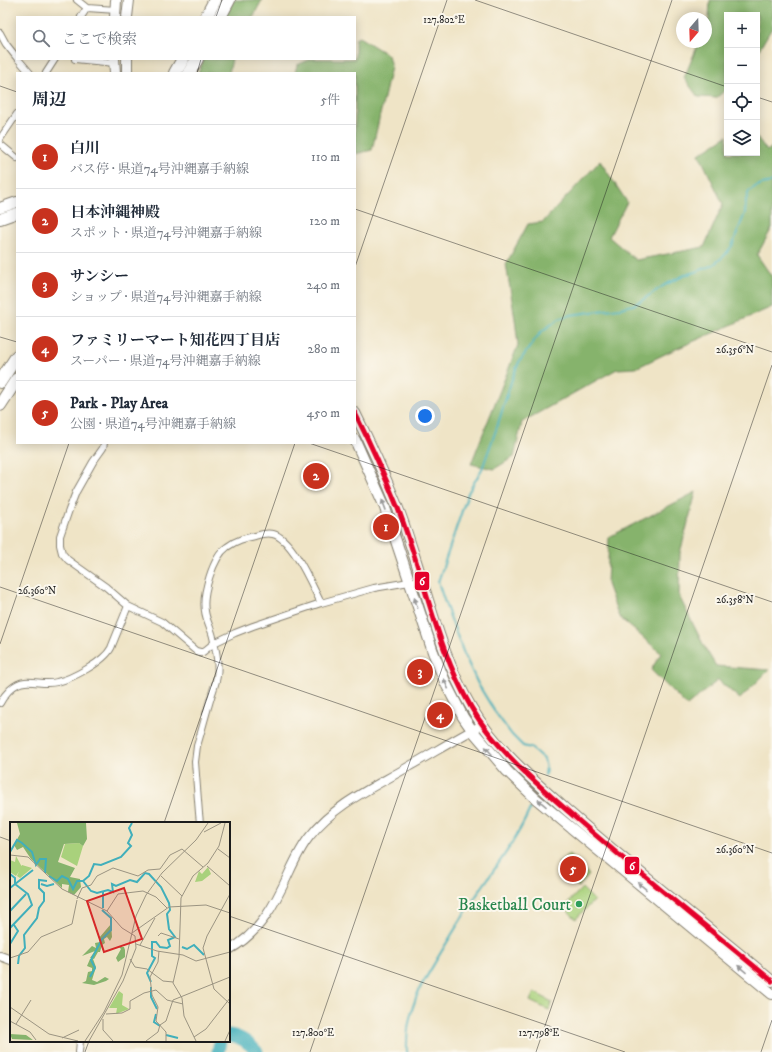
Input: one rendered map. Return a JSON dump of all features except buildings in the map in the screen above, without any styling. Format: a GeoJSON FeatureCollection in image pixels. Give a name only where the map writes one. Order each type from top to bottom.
{"type":"FeatureCollection","features":[{"type":"Feature","properties":{"kind":"highway"},"geometry":{"type":"LineString","coordinates":[[207,16],[216,0]]}},
{"type":"Feature","properties":{"kind":"highway"},"geometry":{"type":"LineString","coordinates":[[221,16],[229,0]]}},
{"type":"Feature","properties":{"kind":"highway"},"geometry":{"type":"LineString","coordinates":[[176,72],[182,60]]}},
{"type":"Feature","properties":{"kind":"highway"},"geometry":{"type":"LineString","coordinates":[[190,72],[196,60]]}},
{"type":"Feature","properties":{"kind":"highway"},"geometry":{"type":"LineString","coordinates":[[0,382],[16,358]]}},
{"type":"Feature","properties":{"kind":"highway"},"geometry":{"type":"LineString","coordinates":[[0,405],[16,381]]}},
{"type":"Feature","properties":{"kind":"main road"},"geometry":{"type":"LineString","coordinates":[[127,16],[129,0]]}},
{"type":"Feature","properties":{"kind":"main road"},"geometry":{"type":"LineString","coordinates":[[127,60],[127,72]]}},
{"type":"Feature","properties":{"kind":"main road"},"geometry":{"type":"LineString","coordinates":[[0,208],[16,202]]}},
{"type":"Feature","properties":{"kind":"main road"},"geometry":{"type":"LineString","coordinates":[[0,219],[16,213]]}},
{"type":"Feature","properties":{"kind":"main road"},"geometry":{"type":"LineString","coordinates":[[356,415],[398,507],[444,649],[457,680],[470,706],[482,725],[537,784],[592,832],[772,981]]}},
{"type":"Feature","properties":{"kind":"main road"},"geometry":{"type":"LineString","coordinates":[[356,442],[384,505],[433,652],[446,684],[463,717],[472,730],[507,771],[535,798],[772,994]]}},
{"type":"Feature","properties":{"kind":"street"},"geometry":{"type":"LineString","coordinates":[[77,0],[87,8],[116,9]]}},
{"type":"Feature","properties":{"kind":"street"},"geometry":{"type":"LineString","coordinates":[[82,16],[87,8]]}},
{"type":"Feature","properties":{"kind":"street"},"geometry":{"type":"LineString","coordinates":[[0,32],[6,44],[16,56]]}},
{"type":"Feature","properties":{"kind":"street"},"geometry":{"type":"LineString","coordinates":[[20,60],[29,72]]}},
{"type":"Feature","properties":{"kind":"street"},"geometry":{"type":"LineString","coordinates":[[47,72],[54,60]]}},
{"type":"Feature","properties":{"kind":"street"},"geometry":{"type":"LineString","coordinates":[[77,60],[115,65]]}},
{"type":"Feature","properties":{"kind":"street"},"geometry":{"type":"LineString","coordinates":[[0,139],[16,115]]}},
{"type":"Feature","properties":{"kind":"street"},"geometry":{"type":"LineString","coordinates":[[0,144],[16,157]]}},
{"type":"Feature","properties":{"kind":"street"},"geometry":{"type":"LineString","coordinates":[[104,444],[103,448],[93,462],[76,492],[60,536],[62,553],[68,560],[106,586],[128,606],[162,622],[196,651],[203,652],[214,643],[253,626],[321,603],[374,588],[421,580]]}},
{"type":"Feature","properties":{"kind":"street"},"geometry":{"type":"LineString","coordinates":[[200,822],[197,793],[196,754],[217,676],[217,659],[213,636],[204,605],[210,577],[220,554],[226,547],[234,542],[259,535],[273,534],[282,538],[300,563],[321,603]]}},
{"type":"Feature","properties":{"kind":"street"},"geometry":{"type":"LineString","coordinates":[[0,703],[6,694],[18,684],[24,682],[48,683],[64,680],[101,660],[109,653],[128,606]]}},
{"type":"Feature","properties":{"kind":"street"},"geometry":{"type":"LineString","coordinates":[[230,949],[240,944],[263,921],[272,907],[297,856],[310,836],[336,810],[364,792],[482,725]]}},
{"type":"Feature","properties":{"kind":"street"},"geometry":{"type":"LineString","coordinates":[[0,956],[10,960]]}},
{"type":"Feature","properties":{"kind":"street"},"geometry":{"type":"LineString","coordinates":[[79,1052],[80,1042]]}},
{"type":"Feature","properties":{"kind":"green space"},"geometry":{"type":"Polygon","coordinates":[[[234,0],[262,0],[254,16],[225,16],[234,0]]]}},
{"type":"Feature","properties":{"kind":"green space"},"geometry":{"type":"Polygon","coordinates":[[[710,0],[772,0],[772,28],[760,48],[760,12],[724,12],[724,91],[716,98],[698,97],[684,78],[696,48],[712,48],[712,12],[709,12],[710,0]]]}},
{"type":"Feature","properties":{"kind":"green space"},"geometry":{"type":"Polygon","coordinates":[[[359,37],[388,55],[391,67],[372,150],[356,154],[356,72],[295,72],[297,65],[309,60],[356,60],[356,38],[359,37]]]}},
{"type":"Feature","properties":{"kind":"green space"},"geometry":{"type":"Polygon","coordinates":[[[204,60],[232,60],[229,72],[198,72],[204,60]]]}},
{"type":"Feature","properties":{"kind":"green space"},"geometry":{"type":"Polygon","coordinates":[[[724,138],[724,156],[760,156],[760,141],[767,151],[772,147],[772,228],[757,255],[772,277],[772,307],[636,368],[617,369],[522,422],[514,457],[494,469],[471,464],[518,345],[506,264],[528,224],[543,222],[600,161],[627,202],[609,237],[636,260],[704,247],[723,204],[699,154],[724,138]]]}},
{"type":"Feature","properties":{"kind":"green space"},"geometry":{"type":"Polygon","coordinates":[[[696,492],[680,553],[679,596],[705,648],[716,666],[769,670],[740,699],[718,680],[687,706],[651,670],[661,653],[619,617],[607,584],[609,537],[696,492]]]}},
{"type":"Feature","properties":{"kind":"green space"},"geometry":{"type":"Polygon","coordinates":[[[569,854],[589,875],[578,887],[558,863],[569,854]]]}},
{"type":"Feature","properties":{"kind":"green space","name":"Basketball Court"},"geometry":{"type":"Polygon","coordinates":[[[582,888],[594,900],[576,919],[564,907],[582,888]]]}},
{"type":"Feature","properties":{"kind":"green space"},"geometry":{"type":"Polygon","coordinates":[[[534,992],[552,1002],[549,1010],[530,1001],[534,992]]]}},
{"type":"Feature","properties":{"kind":"waterway"},"geometry":{"type":"LineString","coordinates":[[545,775],[546,768],[544,759],[531,748],[523,746],[512,735],[495,712],[478,684],[464,654],[438,582],[468,493],[482,469],[519,362],[542,331],[559,319],[570,315],[633,305],[663,286],[685,275],[713,265],[724,256],[732,246],[745,213],[746,200],[749,191],[762,184],[772,182]]}},
{"type":"Feature","properties":{"kind":"waterway"},"geometry":{"type":"LineString","coordinates":[[407,1052],[407,1035],[410,1018],[414,1002],[421,986],[480,890],[513,841],[530,809]]}},
{"type":"Feature","properties":{"kind":"waterway"},"geometry":{"type":"LineString","coordinates":[[230,1035],[244,1041],[257,1052]]}},
{"type":"Feature","properties":{"kind":"waterway"},"geometry":{"type":"LineString","coordinates":[[218,1052],[220,1042]]}},
{"type":"Feature","properties":{"kind":"transit line","name":"6"},"geometry":{"type":"LineString","coordinates":[[356,415],[400,512],[439,634],[453,671],[461,689],[480,722],[516,764],[557,801],[620,856],[772,981]]}},
{"type":"Feature","properties":{"kind":"place","name":"日本沖縄神殿"},"geometry":{"type":"Point","coordinates":[316,476]}},
{"type":"Feature","properties":{"kind":"place","name":"白川"},"geometry":{"type":"Point","coordinates":[386,527]}},
{"type":"Feature","properties":{"kind":"place","name":"サンシー"},"geometry":{"type":"Point","coordinates":[420,672]}},
{"type":"Feature","properties":{"kind":"place","name":"ファミリーマート知花四丁目店"},"geometry":{"type":"Point","coordinates":[440,715]}},
{"type":"Feature","properties":{"kind":"place","name":"Park - Play Area"},"geometry":{"type":"Point","coordinates":[573,869]}},
{"type":"Feature","properties":{"kind":"place","name":"Basketball Court"},"geometry":{"type":"Point","coordinates":[579,904]}}]}
